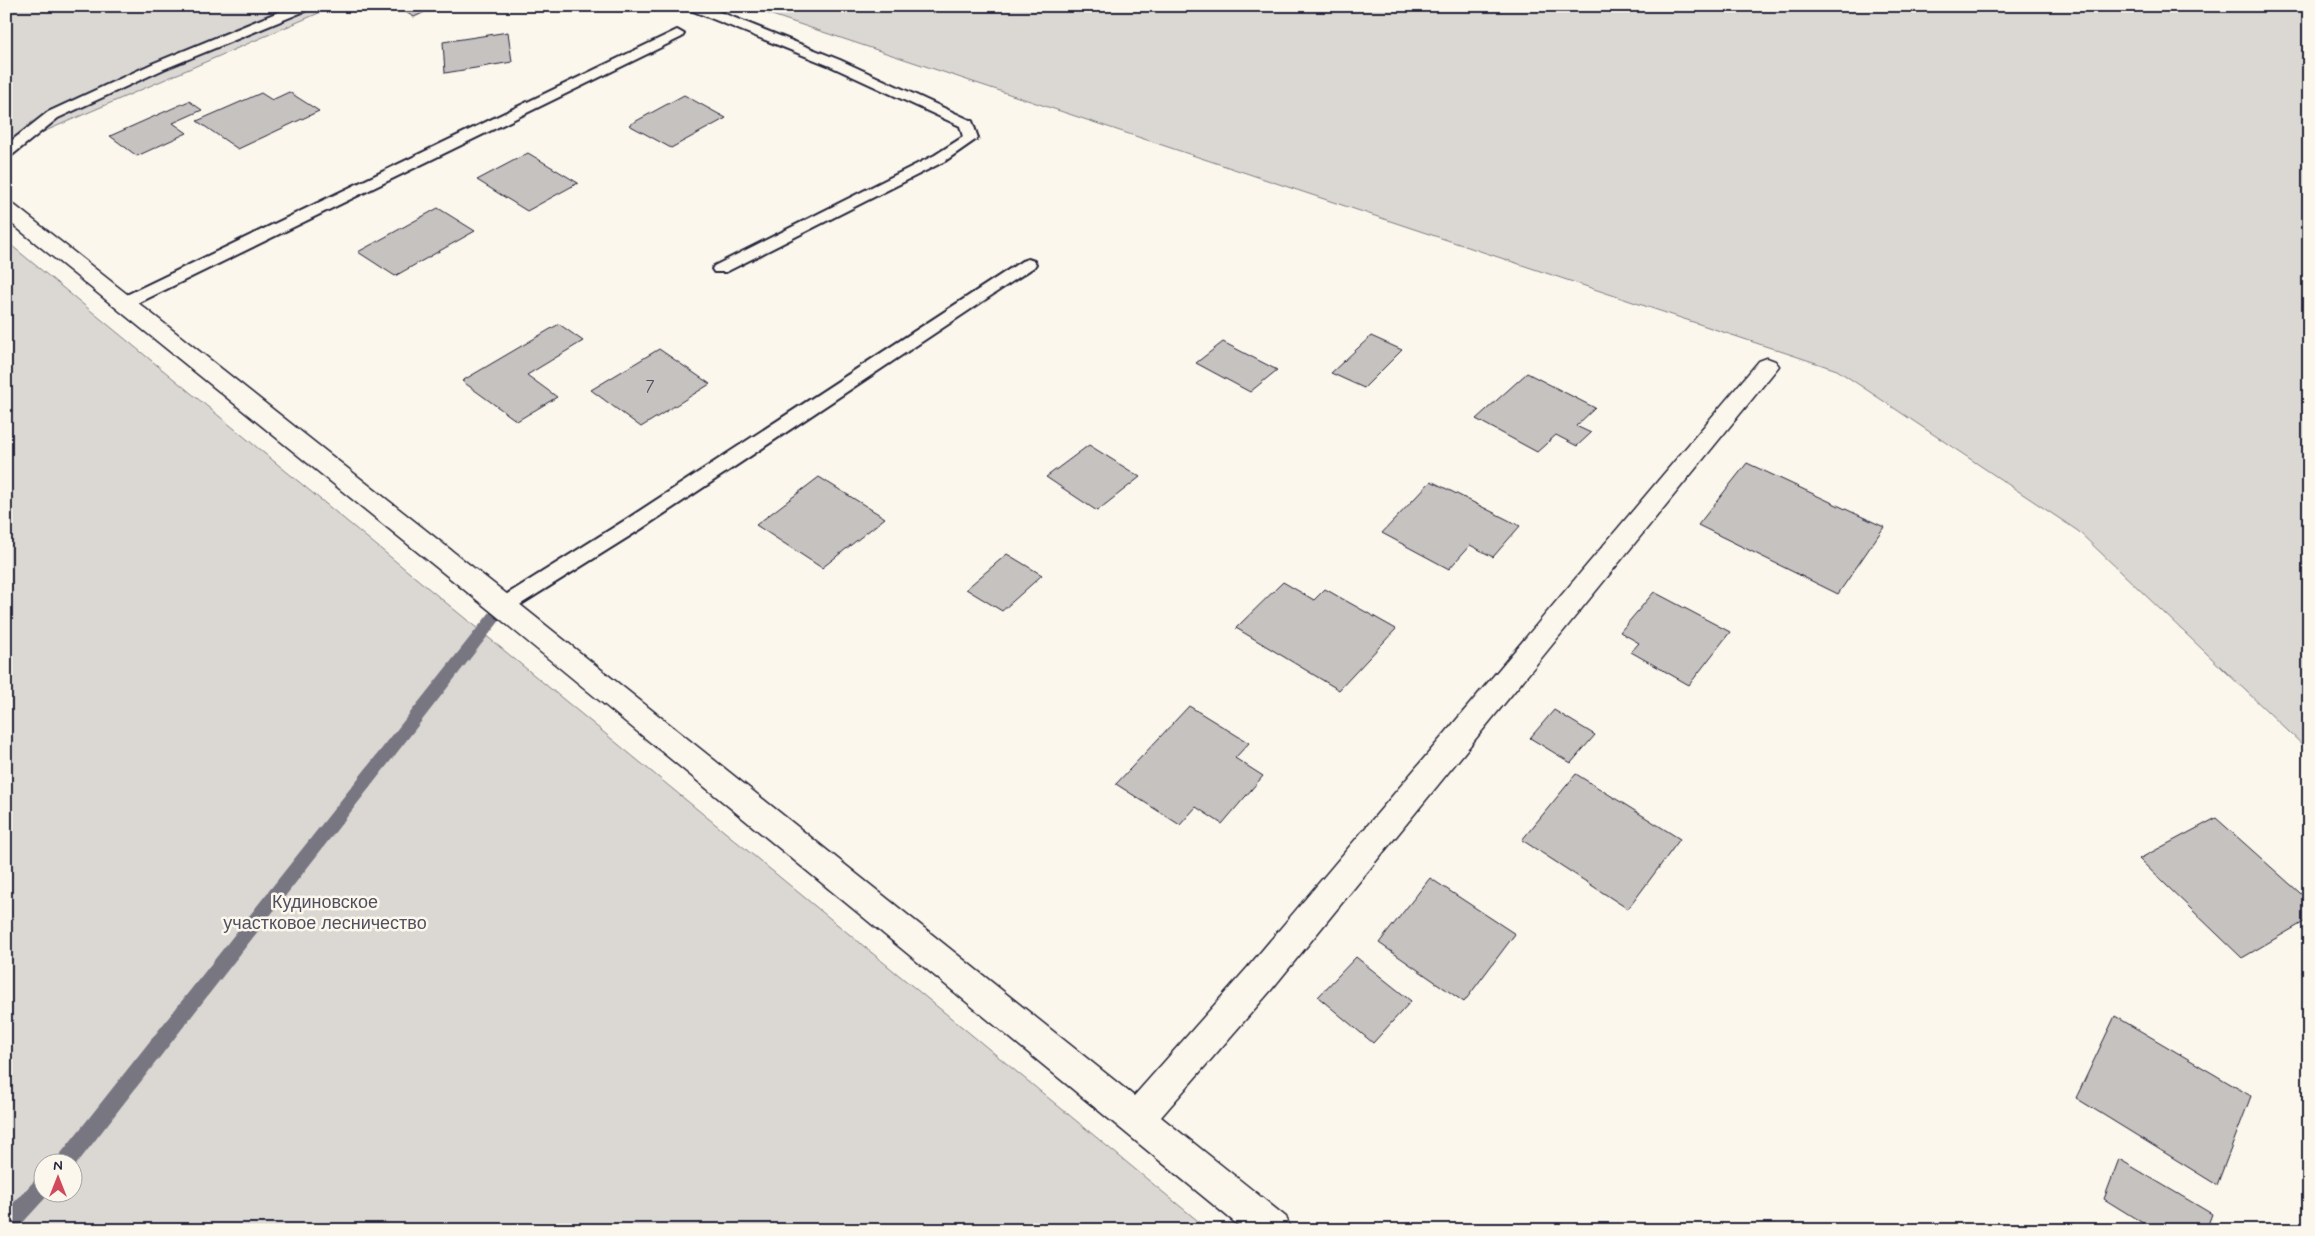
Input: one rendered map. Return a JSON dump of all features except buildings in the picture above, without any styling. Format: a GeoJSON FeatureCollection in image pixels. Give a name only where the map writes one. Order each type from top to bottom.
{"type":"FeatureCollection","features":[{"type":"Feature","properties":{"kind":"street"},"geometry":{"type":"LineString","coordinates":[[6,208],[503,606],[1273,1230]]}},
{"type":"Feature","properties":{"kind":"street"},"geometry":{"type":"LineString","coordinates":[[1137,1119],[1260,978],[1767,366]]}},
{"type":"Feature","properties":{"kind":"lane"},"geometry":{"type":"LineString","coordinates":[[6,153],[53,115],[159,66],[306,6]]}},
{"type":"Feature","properties":{"kind":"lane"},"geometry":{"type":"LineString","coordinates":[[692,6],[835,63],[959,120],[967,124],[971,138],[940,158],[720,269]]}},
{"type":"Feature","properties":{"kind":"lane"},"geometry":{"type":"LineString","coordinates":[[124,303],[257,240],[677,34]]}},
{"type":"Feature","properties":{"kind":"lane"},"geometry":{"type":"LineString","coordinates":[[503,606],[634,524],[1028,264]]}},
{"type":"Feature","properties":{"kind":"green space"},"geometry":{"type":"Polygon","coordinates":[[[6,6],[335,6],[6,148],[6,6]]]}},
{"type":"Feature","properties":{"kind":"green space"},"geometry":{"type":"Polygon","coordinates":[[[745,6],[2309,6],[2309,751],[2078,531],[1837,370],[745,6]]]}},
{"type":"Feature","properties":{"kind":"green space","name":"Кудиновское участковое лесничество"},"geometry":{"type":"Polygon","coordinates":[[[6,241],[1209,1230],[6,1230],[6,241]]]}},
{"type":"Feature","properties":{"kind":"waterway"},"geometry":{"type":"LineString","coordinates":[[73,1154],[503,606]]}},
{"type":"Feature","properties":{"kind":"waterway"},"geometry":{"type":"LineString","coordinates":[[6,1226],[32,1198]]}}]}
